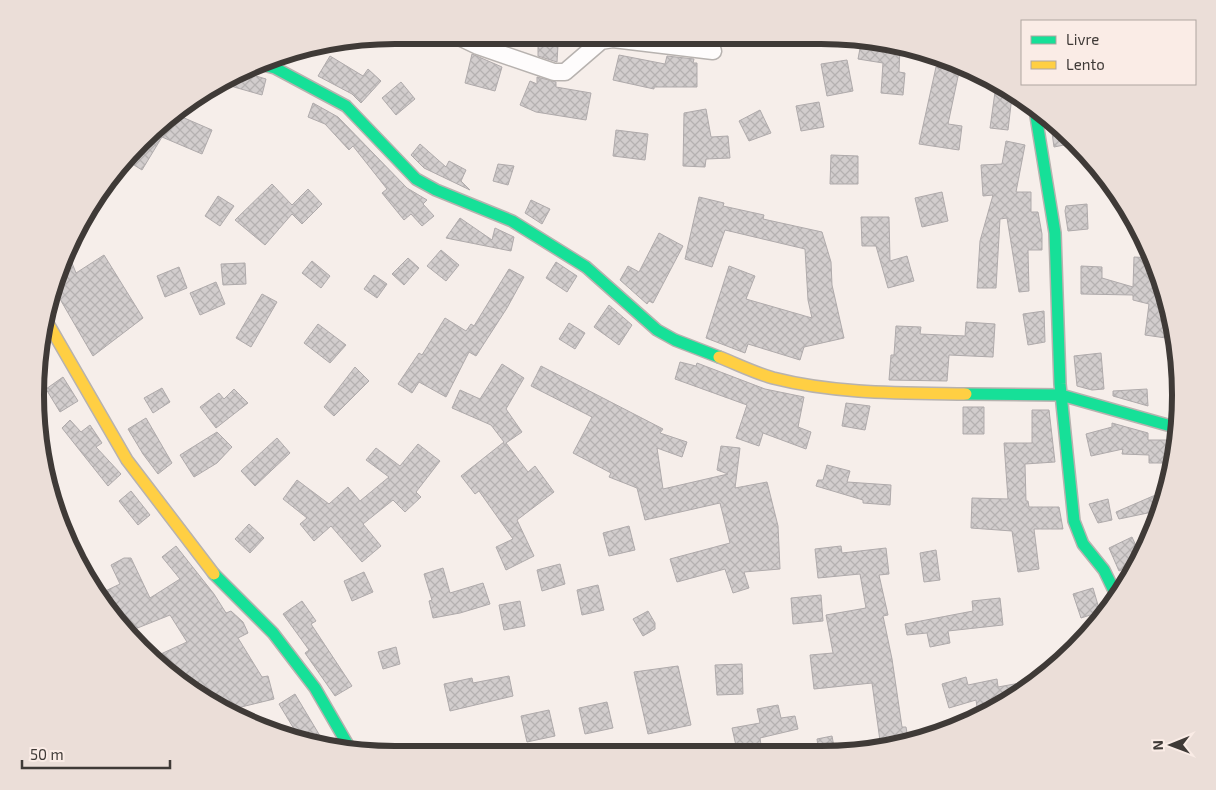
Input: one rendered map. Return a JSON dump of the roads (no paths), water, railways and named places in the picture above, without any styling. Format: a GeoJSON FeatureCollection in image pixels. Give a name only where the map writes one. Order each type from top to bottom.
{"type":"FeatureCollection","features":[{"type":"Feature","properties":{"kind":"street"},"geometry":{"type":"LineString","coordinates":[[474,44],[554,72],[564,72],[597,44]]}},
{"type":"Feature","properties":{"kind":"street"},"geometry":{"type":"LineString","coordinates":[[655,44],[713,51]]}},
{"type":"Feature","properties":{"kind":"street"},"geometry":{"type":"LineString","coordinates":[[270,67],[307,84],[346,106],[416,180],[512,221],[563,251],[586,267],[658,330],[675,340],[770,377],[864,392],[934,395],[1061,395],[1170,426]]}},
{"type":"Feature","properties":{"kind":"street"},"geometry":{"type":"LineString","coordinates":[[1036,117],[1055,233],[1061,395],[1074,521],[1083,544],[1104,570],[1113,589]]}},
{"type":"Feature","properties":{"kind":"street"},"geometry":{"type":"LineString","coordinates":[[50,327],[127,460],[220,582],[279,641],[315,688],[347,743]]}}]}
